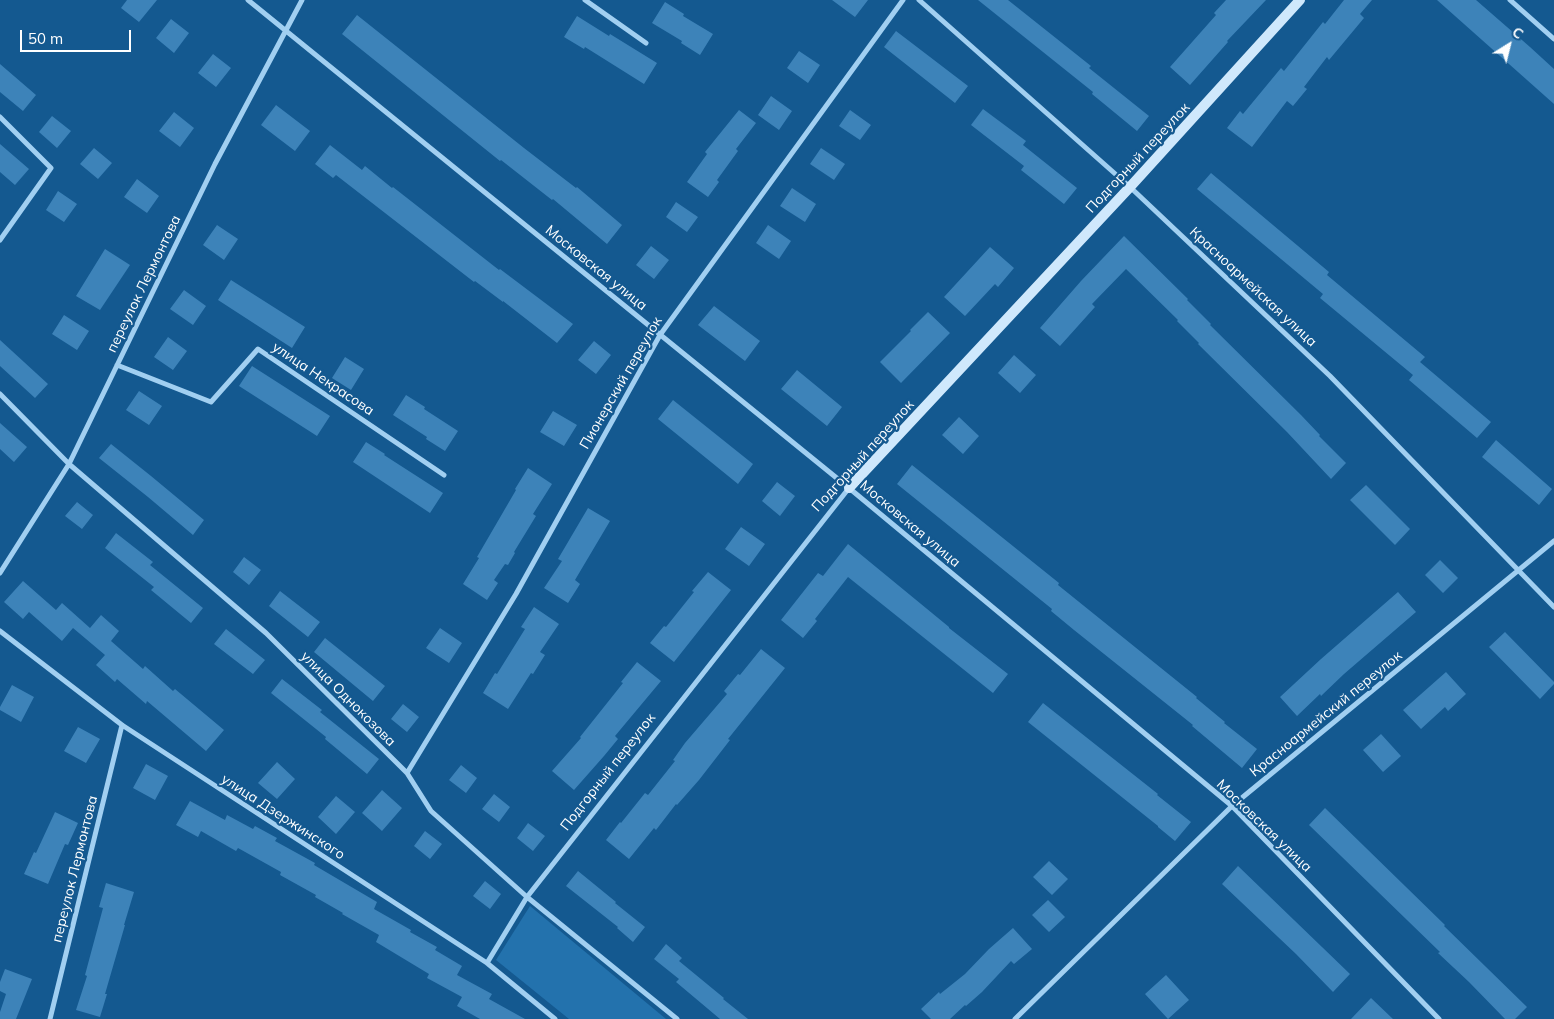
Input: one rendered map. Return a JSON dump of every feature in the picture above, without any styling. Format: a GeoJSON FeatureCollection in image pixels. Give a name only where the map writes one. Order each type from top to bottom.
{"type":"FeatureCollection","features":[{"type":"Feature","properties":{"kind":"main road","name":"Подгорный переулок"},"geometry":{"type":"LineString","coordinates":[[849,488],[1130,187],[1300,0]]}},
{"type":"Feature","properties":{"kind":"street","name":"Московская улица"},"geometry":{"type":"LineString","coordinates":[[248,0],[849,488],[1232,806],[1439,1019]]}},
{"type":"Feature","properties":{"kind":"street","name":"переулок Лермонтова"},"geometry":{"type":"LineString","coordinates":[[0,573],[69,464],[215,164],[302,0]]}},
{"type":"Feature","properties":{"kind":"street"},"geometry":{"type":"LineString","coordinates":[[585,0],[646,43]]}},
{"type":"Feature","properties":{"kind":"street","name":"Пионерский переулок"},"geometry":{"type":"LineString","coordinates":[[406,773],[516,594],[660,335],[903,0]]}},
{"type":"Feature","properties":{"kind":"street","name":"Красноармейская улица"},"geometry":{"type":"LineString","coordinates":[[919,0],[1130,187],[1330,376],[1554,607]]}},
{"type":"Feature","properties":{"kind":"street"},"geometry":{"type":"LineString","coordinates":[[1510,0],[1554,38]]}},
{"type":"Feature","properties":{"kind":"street"},"geometry":{"type":"LineString","coordinates":[[0,117],[51,168],[0,240]]}},
{"type":"Feature","properties":{"kind":"street","name":"улица Некрасова"},"geometry":{"type":"LineString","coordinates":[[117,365],[212,402],[258,349],[444,475]]}},
{"type":"Feature","properties":{"kind":"street","name":"улица Однокозова"},"geometry":{"type":"LineString","coordinates":[[0,394],[69,464],[266,634],[406,773],[431,811],[528,896],[678,1019]]}},
{"type":"Feature","properties":{"kind":"street","name":"Подгорный переулок"},"geometry":{"type":"LineString","coordinates":[[487,963],[528,896],[849,488]]}},
{"type":"Feature","properties":{"kind":"street","name":"Красноармейский переулок"},"geometry":{"type":"LineString","coordinates":[[1015,1019],[1232,806],[1554,540]]}},
{"type":"Feature","properties":{"kind":"street","name":"улица Дзержинского"},"geometry":{"type":"LineString","coordinates":[[0,631],[122,725],[487,963],[555,1019]]}},
{"type":"Feature","properties":{"kind":"street","name":"переулок Лермонтова"},"geometry":{"type":"LineString","coordinates":[[50,1019],[122,725]]}},
{"type":"Feature","properties":{"kind":"shaded area"},"geometry":{"type":"Polygon","coordinates":[[[530,906],[666,1019],[569,1019],[496,960],[530,906]]]}},
{"type":"Feature","properties":{"kind":"building"},"geometry":{"type":"Polygon","coordinates":[[[127,0],[157,0],[139,22],[121,8],[127,0]]]}},
{"type":"Feature","properties":{"kind":"building"},"geometry":{"type":"Polygon","coordinates":[[[832,0],[868,0],[855,17],[832,0]]]}},
{"type":"Feature","properties":{"kind":"building"},"geometry":{"type":"Polygon","coordinates":[[[978,0],[1008,0],[1091,66],[1089,68],[1149,116],[1137,131],[1092,94],[1093,92],[978,0]]]}},
{"type":"Feature","properties":{"kind":"building"},"geometry":{"type":"Polygon","coordinates":[[[1226,0],[1266,0],[1227,41],[1190,85],[1170,67],[1216,15],[1214,13],[1226,0]]]}},
{"type":"Feature","properties":{"kind":"building"},"geometry":{"type":"Polygon","coordinates":[[[1344,0],[1372,0],[1360,14],[1364,18],[1329,60],[1327,57],[1304,87],[1307,89],[1293,106],[1287,101],[1252,147],[1227,128],[1240,111],[1243,114],[1281,68],[1284,71],[1323,22],[1325,24],[1344,0]]]}},
{"type":"Feature","properties":{"kind":"building"},"geometry":{"type":"Polygon","coordinates":[[[1437,0],[1476,0],[1530,47],[1554,69],[1554,104],[1437,0]]]}},
{"type":"Feature","properties":{"kind":"building"},"geometry":{"type":"Polygon","coordinates":[[[665,2],[684,14],[683,16],[713,34],[700,55],[681,43],[682,41],[652,23],[665,2]]]}},
{"type":"Feature","properties":{"kind":"building"},"geometry":{"type":"Polygon","coordinates":[[[357,15],[524,148],[577,187],[622,225],[607,244],[553,199],[500,161],[342,34],[357,15]]]}},
{"type":"Feature","properties":{"kind":"building"},"geometry":{"type":"Polygon","coordinates":[[[577,16],[657,63],[644,84],[585,47],[584,49],[564,37],[577,16]]]}},
{"type":"Feature","properties":{"kind":"building"},"geometry":{"type":"Polygon","coordinates":[[[171,19],[189,33],[174,53],[156,38],[171,19]]]}},
{"type":"Feature","properties":{"kind":"building"},"geometry":{"type":"Polygon","coordinates":[[[896,31],[968,86],[955,103],[884,47],[896,31]]]}},
{"type":"Feature","properties":{"kind":"building"},"geometry":{"type":"Polygon","coordinates":[[[799,51],[820,65],[808,83],[787,68],[799,51]]]}},
{"type":"Feature","properties":{"kind":"building"},"geometry":{"type":"Polygon","coordinates":[[[213,54],[231,68],[216,87],[198,73],[213,54]]]}},
{"type":"Feature","properties":{"kind":"building"},"geometry":{"type":"Polygon","coordinates":[[[0,64],[36,95],[23,111],[0,92],[0,64]]]}},
{"type":"Feature","properties":{"kind":"building"},"geometry":{"type":"Polygon","coordinates":[[[771,96],[792,111],[779,130],[758,115],[771,96]]]}},
{"type":"Feature","properties":{"kind":"building"},"geometry":{"type":"Polygon","coordinates":[[[276,105],[310,131],[295,151],[261,125],[276,105]]]}},
{"type":"Feature","properties":{"kind":"building"},"geometry":{"type":"Polygon","coordinates":[[[983,109],[1026,141],[1023,145],[1077,188],[1064,204],[1021,170],[1024,166],[971,125],[983,109]]]}},
{"type":"Feature","properties":{"kind":"building"},"geometry":{"type":"Polygon","coordinates":[[[739,110],[756,123],[736,149],[738,151],[717,180],[719,182],[708,197],[687,182],[707,154],[705,152],[739,110]]]}},
{"type":"Feature","properties":{"kind":"building"},"geometry":{"type":"Polygon","coordinates":[[[850,110],[871,125],[860,140],[839,126],[850,110]]]}},
{"type":"Feature","properties":{"kind":"building"},"geometry":{"type":"Polygon","coordinates":[[[174,112],[194,128],[180,147],[159,131],[174,112]]]}},
{"type":"Feature","properties":{"kind":"building"},"geometry":{"type":"Polygon","coordinates":[[[52,116],[71,131],[57,148],[39,132],[52,116]]]}},
{"type":"Feature","properties":{"kind":"building"},"geometry":{"type":"Polygon","coordinates":[[[0,144],[29,169],[15,185],[0,172],[0,144]]]}},
{"type":"Feature","properties":{"kind":"building"},"geometry":{"type":"Polygon","coordinates":[[[330,145],[362,170],[365,166],[499,270],[573,324],[557,343],[503,301],[474,282],[336,175],[333,178],[315,164],[330,145]]]}},
{"type":"Feature","properties":{"kind":"building"},"geometry":{"type":"Polygon","coordinates":[[[94,148],[112,163],[98,179],[80,164],[94,148]]]}},
{"type":"Feature","properties":{"kind":"building"},"geometry":{"type":"Polygon","coordinates":[[[821,148],[845,164],[834,180],[810,164],[821,148]]]}},
{"type":"Feature","properties":{"kind":"building"},"geometry":{"type":"Polygon","coordinates":[[[1211,173],[1329,272],[1327,275],[1425,357],[1420,362],[1491,422],[1477,438],[1409,380],[1413,375],[1320,298],[1323,294],[1197,189],[1211,173]]]}},
{"type":"Feature","properties":{"kind":"building"},"geometry":{"type":"Polygon","coordinates":[[[137,179],[159,196],[147,213],[124,197],[137,179]]]}},
{"type":"Feature","properties":{"kind":"building"},"geometry":{"type":"Polygon","coordinates":[[[792,188],[816,204],[805,222],[780,206],[792,188]]]}},
{"type":"Feature","properties":{"kind":"building"},"geometry":{"type":"Polygon","coordinates":[[[58,191],[77,204],[64,222],[46,210],[58,191]]]}},
{"type":"Feature","properties":{"kind":"building"},"geometry":{"type":"Polygon","coordinates":[[[676,202],[698,217],[687,232],[666,217],[676,202]]]}},
{"type":"Feature","properties":{"kind":"building"},"geometry":{"type":"Polygon","coordinates":[[[217,225],[238,239],[224,260],[203,245],[217,225]]]}},
{"type":"Feature","properties":{"kind":"building"},"geometry":{"type":"Polygon","coordinates":[[[768,225],[791,241],[779,259],[756,243],[768,225]]]}},
{"type":"Feature","properties":{"kind":"building"},"geometry":{"type":"Polygon","coordinates":[[[1124,236],[1188,299],[1210,325],[1301,415],[1346,463],[1331,479],[1287,432],[1198,344],[1178,320],[1126,269],[1092,304],[1095,307],[1060,346],[1040,328],[1124,236]]]}},
{"type":"Feature","properties":{"kind":"building"},"geometry":{"type":"Polygon","coordinates":[[[651,246],[669,260],[654,279],[636,265],[651,246]]]}},
{"type":"Feature","properties":{"kind":"building"},"geometry":{"type":"Polygon","coordinates":[[[990,247],[1014,268],[998,287],[995,284],[965,316],[944,297],[990,247]]]}},
{"type":"Feature","properties":{"kind":"building"},"geometry":{"type":"Polygon","coordinates":[[[105,249],[130,265],[100,310],[76,296],[105,249]]]}},
{"type":"Feature","properties":{"kind":"building"},"geometry":{"type":"Polygon","coordinates":[[[231,280],[305,327],[292,348],[218,300],[231,280]]]}},
{"type":"Feature","properties":{"kind":"building"},"geometry":{"type":"Polygon","coordinates":[[[184,290],[206,306],[193,325],[170,309],[184,290]]]}},
{"type":"Feature","properties":{"kind":"building"},"geometry":{"type":"Polygon","coordinates":[[[714,306],[760,341],[745,361],[698,325],[714,306]]]}},
{"type":"Feature","properties":{"kind":"building"},"geometry":{"type":"Polygon","coordinates":[[[928,312],[950,333],[901,383],[880,362],[928,312]]]}},
{"type":"Feature","properties":{"kind":"building"},"geometry":{"type":"Polygon","coordinates":[[[64,315],[89,331],[77,350],[52,334],[64,315]]]}},
{"type":"Feature","properties":{"kind":"building"},"geometry":{"type":"Polygon","coordinates":[[[168,337],[187,351],[173,370],[154,357],[168,337]]]}},
{"type":"Feature","properties":{"kind":"building"},"geometry":{"type":"Polygon","coordinates":[[[0,340],[48,384],[35,398],[0,366],[0,340]]]}},
{"type":"Feature","properties":{"kind":"building"},"geometry":{"type":"Polygon","coordinates":[[[594,341],[611,355],[596,374],[578,360],[594,341]]]}},
{"type":"Feature","properties":{"kind":"building"},"geometry":{"type":"Polygon","coordinates":[[[1014,355],[1036,375],[1020,393],[998,373],[1014,355]]]}},
{"type":"Feature","properties":{"kind":"building"},"geometry":{"type":"Polygon","coordinates":[[[345,357],[364,369],[351,390],[332,378],[345,357]]]}},
{"type":"Feature","properties":{"kind":"building"},"geometry":{"type":"Polygon","coordinates":[[[252,366],[330,416],[317,436],[239,386],[252,366]]]}},
{"type":"Feature","properties":{"kind":"building"},"geometry":{"type":"Polygon","coordinates":[[[797,370],[842,407],[827,426],[781,389],[797,370]]]}},
{"type":"Feature","properties":{"kind":"building"},"geometry":{"type":"Polygon","coordinates":[[[139,391],[162,406],[149,425],[126,410],[139,391]]]}},
{"type":"Feature","properties":{"kind":"building"},"geometry":{"type":"Polygon","coordinates":[[[406,395],[458,431],[445,451],[393,415],[406,395]]]}},
{"type":"Feature","properties":{"kind":"building"},"geometry":{"type":"Polygon","coordinates":[[[673,400],[753,464],[738,484],[658,419],[673,400]]]}},
{"type":"Feature","properties":{"kind":"building"},"geometry":{"type":"Polygon","coordinates":[[[553,411],[577,425],[564,446],[540,432],[553,411]]]}},
{"type":"Feature","properties":{"kind":"building"},"geometry":{"type":"Polygon","coordinates":[[[959,417],[979,436],[963,454],[942,435],[959,417]]]}},
{"type":"Feature","properties":{"kind":"building"},"geometry":{"type":"Polygon","coordinates":[[[0,423],[27,447],[14,462],[0,449],[0,423]]]}},
{"type":"Feature","properties":{"kind":"building"},"geometry":{"type":"Polygon","coordinates":[[[1496,440],[1552,489],[1539,505],[1482,457],[1496,440]]]}},
{"type":"Feature","properties":{"kind":"building"},"geometry":{"type":"Polygon","coordinates":[[[366,442],[443,493],[430,513],[353,462],[366,442]]]}},
{"type":"Feature","properties":{"kind":"building"},"geometry":{"type":"Polygon","coordinates":[[[111,444],[204,520],[193,535],[99,458],[111,444]]]}},
{"type":"Feature","properties":{"kind":"building"},"geometry":{"type":"Polygon","coordinates":[[[912,465],[1059,583],[1058,585],[1197,697],[1224,723],[1257,749],[1242,768],[1193,725],[897,484],[912,465]]]}},
{"type":"Feature","properties":{"kind":"building"},"geometry":{"type":"Polygon","coordinates":[[[528,468],[552,484],[533,514],[536,516],[508,565],[505,564],[494,580],[498,583],[487,600],[463,584],[528,468]]]}},
{"type":"Feature","properties":{"kind":"building"},"geometry":{"type":"Polygon","coordinates":[[[777,482],[795,496],[780,516],[762,501],[777,482]]]}},
{"type":"Feature","properties":{"kind":"building"},"geometry":{"type":"Polygon","coordinates":[[[1366,485],[1410,529],[1395,545],[1350,500],[1366,485]]]}},
{"type":"Feature","properties":{"kind":"building"},"geometry":{"type":"Polygon","coordinates":[[[77,502],[93,515],[82,529],[65,516],[77,502]]]}},
{"type":"Feature","properties":{"kind":"building"},"geometry":{"type":"Polygon","coordinates":[[[588,508],[610,521],[575,580],[580,584],[568,603],[544,588],[562,561],[558,559],[588,508]]]}},
{"type":"Feature","properties":{"kind":"building"},"geometry":{"type":"Polygon","coordinates":[[[741,527],[765,544],[749,566],[725,549],[741,527]]]}},
{"type":"Feature","properties":{"kind":"building"},"geometry":{"type":"Polygon","coordinates":[[[116,533],[153,562],[150,565],[203,608],[191,623],[151,590],[154,587],[105,548],[116,533]]]}},
{"type":"Feature","properties":{"kind":"building"},"geometry":{"type":"Polygon","coordinates":[[[848,544],[949,628],[1008,674],[993,693],[848,577],[815,619],[817,621],[803,638],[781,620],[818,573],[823,576],[848,544]]]}},
{"type":"Feature","properties":{"kind":"building"},"geometry":{"type":"Polygon","coordinates":[[[244,557],[261,570],[249,585],[233,572],[244,557]]]}},
{"type":"Feature","properties":{"kind":"building"},"geometry":{"type":"Polygon","coordinates":[[[1440,560],[1458,578],[1443,593],[1425,575],[1440,560]]]}},
{"type":"Feature","properties":{"kind":"building"},"geometry":{"type":"Polygon","coordinates":[[[708,572],[731,590],[674,662],[650,643],[664,626],[666,627],[708,572]]]}},
{"type":"Feature","properties":{"kind":"building"},"geometry":{"type":"Polygon","coordinates":[[[23,581],[56,610],[62,603],[90,628],[101,615],[119,631],[111,641],[143,669],[145,666],[173,691],[175,689],[224,730],[206,751],[147,701],[146,704],[117,679],[115,682],[96,665],[105,655],[73,628],[62,641],[29,612],[23,619],[4,602],[23,581]]]}},
{"type":"Feature","properties":{"kind":"building"},"geometry":{"type":"Polygon","coordinates":[[[280,591],[320,622],[308,637],[269,606],[280,591]]]}},
{"type":"Feature","properties":{"kind":"building"},"geometry":{"type":"Polygon","coordinates":[[[1398,592],[1416,612],[1297,716],[1280,697],[1398,592]]]}},
{"type":"Feature","properties":{"kind":"building"},"geometry":{"type":"Polygon","coordinates":[[[534,607],[559,624],[540,652],[545,655],[508,709],[483,693],[525,629],[521,627],[534,607]]]}},
{"type":"Feature","properties":{"kind":"building"},"geometry":{"type":"Polygon","coordinates":[[[440,628],[462,643],[449,663],[426,648],[440,628]]]}},
{"type":"Feature","properties":{"kind":"building"},"geometry":{"type":"Polygon","coordinates":[[[226,629],[265,660],[253,674],[214,644],[226,629]]]}},
{"type":"Feature","properties":{"kind":"building"},"geometry":{"type":"Polygon","coordinates":[[[1505,632],[1554,682],[1540,699],[1489,647],[1505,632]]]}},
{"type":"Feature","properties":{"kind":"building"},"geometry":{"type":"Polygon","coordinates":[[[325,638],[385,686],[373,701],[314,652],[325,638]]]}},
{"type":"Feature","properties":{"kind":"building"},"geometry":{"type":"Polygon","coordinates":[[[761,649],[785,668],[728,739],[730,740],[699,780],[676,804],[656,830],[654,828],[629,859],[606,840],[645,793],[648,795],[675,761],[673,760],[685,743],[727,694],[724,691],[761,649]]]}},
{"type":"Feature","properties":{"kind":"building"},"geometry":{"type":"Polygon","coordinates":[[[637,662],[661,681],[615,736],[618,739],[574,790],[552,771],[581,738],[637,662]]]}},
{"type":"Feature","properties":{"kind":"building"},"geometry":{"type":"Polygon","coordinates":[[[1446,672],[1466,694],[1448,711],[1445,707],[1421,729],[1403,710],[1446,672]]]}},
{"type":"Feature","properties":{"kind":"building"},"geometry":{"type":"Polygon","coordinates":[[[282,679],[322,710],[320,712],[379,759],[367,774],[325,739],[326,737],[271,693],[282,679]]]}},
{"type":"Feature","properties":{"kind":"building"},"geometry":{"type":"Polygon","coordinates":[[[12,685],[34,697],[21,722],[0,710],[12,685]]]}},
{"type":"Feature","properties":{"kind":"building"},"geometry":{"type":"Polygon","coordinates":[[[1043,703],[1191,822],[1175,841],[1028,722],[1043,703]]]}},
{"type":"Feature","properties":{"kind":"building"},"geometry":{"type":"Polygon","coordinates":[[[403,704],[419,717],[407,732],[391,719],[403,704]]]}},
{"type":"Feature","properties":{"kind":"building"},"geometry":{"type":"Polygon","coordinates":[[[78,727],[100,739],[86,763],[64,751],[78,727]]]}},
{"type":"Feature","properties":{"kind":"building"},"geometry":{"type":"Polygon","coordinates":[[[1381,734],[1401,756],[1383,772],[1363,750],[1381,734]]]}},
{"type":"Feature","properties":{"kind":"building"},"geometry":{"type":"Polygon","coordinates":[[[277,762],[295,779],[277,799],[258,783],[277,762]]]}},
{"type":"Feature","properties":{"kind":"building"},"geometry":{"type":"Polygon","coordinates":[[[146,764],[168,776],[155,800],[133,788],[146,764]]]}},
{"type":"Feature","properties":{"kind":"building"},"geometry":{"type":"Polygon","coordinates":[[[461,765],[477,778],[466,793],[449,780],[461,765]]]}},
{"type":"Feature","properties":{"kind":"building"},"geometry":{"type":"Polygon","coordinates":[[[382,790],[402,808],[382,831],[362,813],[382,790]]]}},
{"type":"Feature","properties":{"kind":"building"},"geometry":{"type":"Polygon","coordinates":[[[494,794],[510,807],[499,822],[482,809],[494,794]]]}},
{"type":"Feature","properties":{"kind":"building"},"geometry":{"type":"Polygon","coordinates":[[[336,796],[355,812],[336,834],[318,817],[336,796]]]}},
{"type":"Feature","properties":{"kind":"building"},"geometry":{"type":"Polygon","coordinates":[[[190,801],[225,820],[227,815],[253,829],[255,826],[277,838],[275,841],[315,863],[314,865],[377,902],[374,909],[411,930],[410,932],[437,947],[435,950],[462,966],[457,975],[492,994],[489,999],[525,1019],[480,1019],[457,1006],[462,997],[427,978],[429,974],[376,942],[379,935],[315,897],[316,895],[280,875],[281,872],[238,848],[236,851],[201,831],[198,837],[176,825],[190,801]]]}},
{"type":"Feature","properties":{"kind":"building"},"geometry":{"type":"Polygon","coordinates":[[[1325,808],[1527,1007],[1515,1019],[1505,1019],[1438,953],[1440,952],[1309,825],[1325,808]]]}},
{"type":"Feature","properties":{"kind":"building"},"geometry":{"type":"Polygon","coordinates":[[[55,812],[78,823],[68,845],[65,844],[48,884],[24,874],[55,812]]]}},
{"type":"Feature","properties":{"kind":"building"},"geometry":{"type":"Polygon","coordinates":[[[528,823],[545,836],[533,851],[517,838],[528,823]]]}},
{"type":"Feature","properties":{"kind":"building"},"geometry":{"type":"Polygon","coordinates":[[[425,831],[442,844],[430,859],[414,846],[425,831]]]}},
{"type":"Feature","properties":{"kind":"building"},"geometry":{"type":"Polygon","coordinates":[[[1049,861],[1068,879],[1052,895],[1033,877],[1049,861]]]}},
{"type":"Feature","properties":{"kind":"building"},"geometry":{"type":"Polygon","coordinates":[[[1238,866],[1350,974],[1333,992],[1222,884],[1238,866]]]}},
{"type":"Feature","properties":{"kind":"building"},"geometry":{"type":"Polygon","coordinates":[[[578,871],[645,927],[633,942],[618,927],[566,886],[578,871]]]}},
{"type":"Feature","properties":{"kind":"building"},"geometry":{"type":"Polygon","coordinates":[[[485,881],[501,894],[490,909],[473,896],[485,881]]]}},
{"type":"Feature","properties":{"kind":"building"},"geometry":{"type":"Polygon","coordinates":[[[106,883],[134,892],[100,1017],[76,1010],[87,976],[85,975],[103,908],[99,907],[106,883]]]}},
{"type":"Feature","properties":{"kind":"building"},"geometry":{"type":"Polygon","coordinates":[[[1048,900],[1065,917],[1049,932],[1032,915],[1048,900]]]}},
{"type":"Feature","properties":{"kind":"building"},"geometry":{"type":"Polygon","coordinates":[[[1013,928],[1032,949],[1014,964],[1011,961],[982,992],[950,1019],[931,1019],[921,1009],[939,992],[940,994],[965,974],[1013,928]]]}},
{"type":"Feature","properties":{"kind":"building"},"geometry":{"type":"Polygon","coordinates":[[[666,944],[682,958],[679,961],[748,1019],[720,1019],[676,982],[679,979],[654,959],[666,944]]]}},
{"type":"Feature","properties":{"kind":"building"},"geometry":{"type":"Polygon","coordinates":[[[5,969],[32,979],[16,1019],[0,1019],[0,1012],[6,994],[0,991],[0,982],[5,969]]]}},
{"type":"Feature","properties":{"kind":"building"},"geometry":{"type":"Polygon","coordinates":[[[1166,975],[1189,1000],[1168,1019],[1145,994],[1166,975]]]}},
{"type":"Feature","properties":{"kind":"building"},"geometry":{"type":"Polygon","coordinates":[[[1371,998],[1393,1019],[1351,1019],[1371,998]]]}}]}
